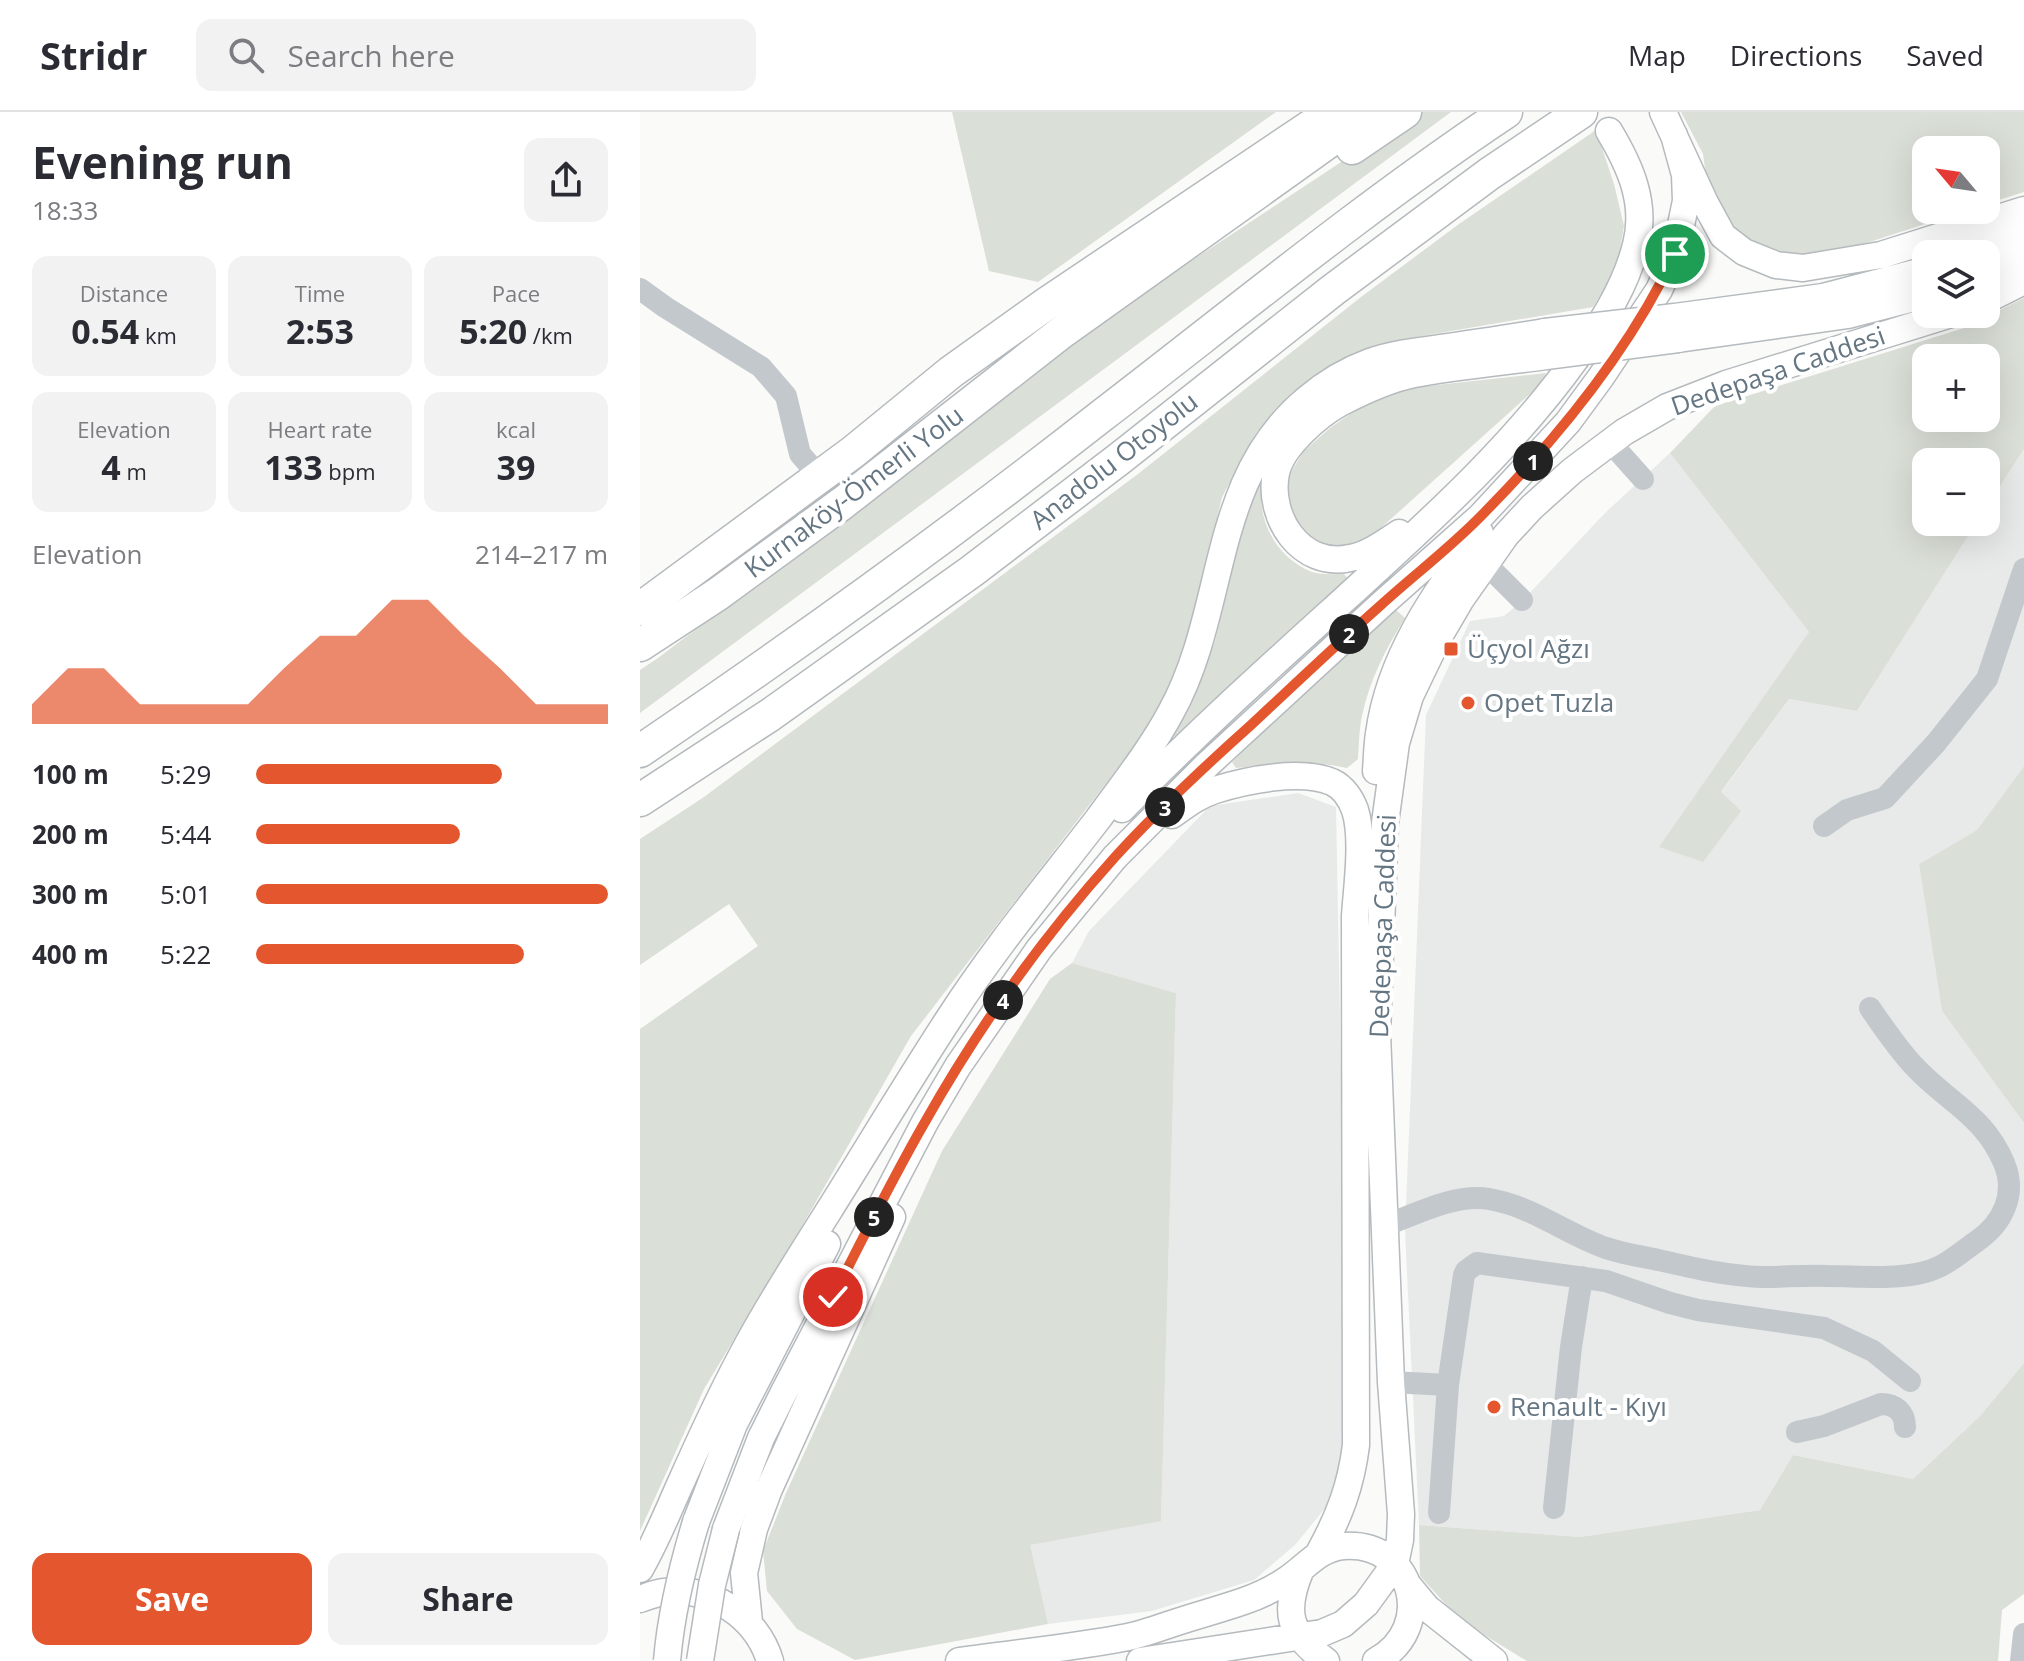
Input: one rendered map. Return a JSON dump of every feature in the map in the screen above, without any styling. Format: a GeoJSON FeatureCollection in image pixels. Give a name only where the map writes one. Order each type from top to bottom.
{"type":"FeatureCollection","features":[{"type":"Feature","properties":{"kind":"highway"},"geometry":{"type":"LineString","coordinates":[[1046,304],[1162,211],[1300,112]]}},
{"type":"Feature","properties":{"kind":"highway"},"geometry":{"type":"LineString","coordinates":[[1046,304],[1332,112]]}},
{"type":"Feature","properties":{"kind":"highway"},"geometry":{"type":"LineString","coordinates":[[1062,332],[1370,112]]}},
{"type":"Feature","properties":{"kind":"highway"},"geometry":{"type":"LineString","coordinates":[[1062,332],[1305,181],[1405,112]]}},
{"type":"Feature","properties":{"kind":"highway","name":"Anadolu Otoyolu"},"geometry":{"type":"LineString","coordinates":[[640,751],[949,533],[1318,247],[1506,112]]}},
{"type":"Feature","properties":{"kind":"highway","name":"Anadolu Otoyolu"},"geometry":{"type":"LineString","coordinates":[[640,800],[770,715],[972,571],[1333,290],[1489,174],[1581,112]]}},
{"type":"Feature","properties":{"kind":"highway","name":"Kurnaköy-Ömerli Yolu"},"geometry":{"type":"LineString","coordinates":[[640,609],[853,452],[951,372],[1046,304]]}},
{"type":"Feature","properties":{"kind":"highway","name":"Kurnaköy-Ömerli Yolu"},"geometry":{"type":"LineString","coordinates":[[640,645],[718,594],[844,502],[1062,332]]}},
{"type":"Feature","properties":{"kind":"main road"},"geometry":{"type":"LineString","coordinates":[[1668,123],[1723,236],[1744,252],[1776,265],[1803,268],[1881,255],[2024,210]]}},
{"type":"Feature","properties":{"kind":"main road"},"geometry":{"type":"LineString","coordinates":[[1381,915],[1376,774],[1379,734],[1388,695],[1423,615],[1448,575],[1568,422],[1659,290],[1675,254],[1686,201],[1685,175],[1668,123]]}},
{"type":"Feature","properties":{"kind":"main road"},"geometry":{"type":"LineString","coordinates":[[984,969],[1096,835],[1146,783],[1507,445],[1558,384],[1611,305],[1637,244],[1637,192],[1626,159],[1609,131]]}},
{"type":"Feature","properties":{"kind":"main road"},"geometry":{"type":"LineString","coordinates":[[2000,242],[2024,233]]}},
{"type":"Feature","properties":{"kind":"main road"},"geometry":{"type":"LineString","coordinates":[[2000,267],[2024,258]]}},
{"type":"Feature","properties":{"kind":"main road"},"geometry":{"type":"LineString","coordinates":[[1677,328],[1823,297],[1912,274]]}},
{"type":"Feature","properties":{"kind":"main road"},"geometry":{"type":"LineString","coordinates":[[2000,293],[2024,281]]}},
{"type":"Feature","properties":{"kind":"main road"},"geometry":{"type":"LineString","coordinates":[[640,1569],[660,1534],[743,1353],[779,1290],[951,1014],[1123,786],[1171,713],[1194,663],[1240,492],[1256,460],[1279,426],[1307,399],[1337,378],[1370,362],[1410,352],[1546,344],[1677,328],[1848,315],[1912,299]]}},
{"type":"Feature","properties":{"kind":"main road","name":"Dedepaşa Caddesi"},"geometry":{"type":"LineString","coordinates":[[1140,1661],[1322,1633],[1343,1624],[1401,1574],[1401,1514],[1391,1382],[1377,1033],[1381,915],[1385,823],[1396,743],[1410,696],[1437,640],[1461,599],[1506,535],[1572,471],[1624,432],[1667,407],[1726,384],[1912,326]]}},
{"type":"Feature","properties":{"kind":"main road"},"geometry":{"type":"LineString","coordinates":[[1507,445],[1397,534],[1349,559],[1326,558],[1309,552],[1290,536],[1279,519],[1274,495],[1276,470],[1288,448],[1308,427],[1337,405],[1374,387],[1411,375],[1546,344]]}},
{"type":"Feature","properties":{"kind":"main road"},"geometry":{"type":"LineString","coordinates":[[700,1661],[712,1585],[726,1529],[761,1438],[931,1110],[997,1008],[1039,949],[1115,857],[1207,765],[1480,517],[1568,422]]}},
{"type":"Feature","properties":{"kind":"main road","name":"Dedepaşa Caddesi"},"geometry":{"type":"LineString","coordinates":[[959,1661],[1130,1637],[1248,1600],[1274,1588],[1310,1561],[1334,1526],[1353,1474],[1356,1445],[1355,916],[1359,834],[1355,810],[1347,794],[1333,783],[1310,777],[1267,778],[1215,790],[1172,815],[1086,892]]}},
{"type":"Feature","properties":{"kind":"main road"},"geometry":{"type":"LineString","coordinates":[[749,1622],[744,1573],[754,1529],[769,1489],[937,1119],[997,1008]]}},
{"type":"Feature","properties":{"kind":"main road"},"geometry":{"type":"LineString","coordinates":[[667,1661],[681,1573],[696,1522],[734,1424],[920,1063]]}},
{"type":"Feature","properties":{"kind":"main road"},"geometry":{"type":"LineString","coordinates":[[1326,1661],[1299,1638],[1290,1609],[1291,1594],[1310,1561],[1342,1546],[1361,1546],[1379,1552],[1427,1608],[1494,1661]]}},
{"type":"Feature","properties":{"kind":"main road"},"geometry":{"type":"LineString","coordinates":[[1391,1659],[1408,1625],[1412,1607],[1401,1574]]}},
{"type":"Feature","properties":{"kind":"main road"},"geometry":{"type":"LineString","coordinates":[[640,1599],[664,1591],[695,1593],[725,1603],[749,1622],[768,1655],[791,1661]]}},
{"type":"Feature","properties":{"kind":"street"},"geometry":{"type":"LineString","coordinates":[[640,289],[761,367],[786,396],[800,454],[820,477]]}},
{"type":"Feature","properties":{"kind":"street"},"geometry":{"type":"LineString","coordinates":[[1610,442],[1643,479]]}},
{"type":"Feature","properties":{"kind":"street"},"geometry":{"type":"LineString","coordinates":[[1486,564],[1522,600]]}},
{"type":"Feature","properties":{"kind":"street"},"geometry":{"type":"LineString","coordinates":[[1824,826],[1847,810],[1885,798],[1936,743],[1987,679],[2024,569]]}},
{"type":"Feature","properties":{"kind":"street"},"geometry":{"type":"LineString","coordinates":[[1384,1226],[1456,1200],[1480,1198],[1513,1205],[1609,1249],[1729,1273],[1762,1277],[1889,1277],[1941,1267],[1994,1227],[2004,1213],[2009,1187],[2005,1166],[1994,1142],[1980,1124],[1915,1067],[1870,1008]]}},
{"type":"Feature","properties":{"kind":"street"},"geometry":{"type":"LineString","coordinates":[[1439,1513],[1448,1385],[1464,1275],[1477,1263],[1606,1281],[1670,1303],[1718,1314],[1824,1328],[1873,1351],[1910,1381]]}},
{"type":"Feature","properties":{"kind":"street"},"geometry":{"type":"LineString","coordinates":[[1554,1508],[1571,1347],[1582,1277]]}},
{"type":"Feature","properties":{"kind":"street"},"geometry":{"type":"LineString","coordinates":[[1391,1382],[1448,1385]]}},
{"type":"Feature","properties":{"kind":"street"},"geometry":{"type":"LineString","coordinates":[[1797,1432],[1824,1426],[1881,1404],[1890,1404],[1902,1413],[1905,1427]]}},
{"type":"Feature","properties":{"kind":"street"},"geometry":{"type":"LineString","coordinates":[[2021,1661],[2024,1634]]}},
{"type":"Feature","properties":{"kind":"shaded area"},"geometry":{"type":"Polygon","coordinates":[[[952,112],[1276,112],[1038,282],[989,271],[952,112]]]}},
{"type":"Feature","properties":{"kind":"shaded area"},"geometry":{"type":"Polygon","coordinates":[[[1417,112],[1451,112],[640,713],[640,670],[1123,306],[1417,112]]]}},
{"type":"Feature","properties":{"kind":"shaded area"},"geometry":{"type":"Polygon","coordinates":[[[1681,112],[2024,112],[2024,192],[2000,200],[2000,136],[1912,136],[1912,224],[1925,224],[1799,261],[1733,236],[1707,182],[1703,154],[1681,112]]]}},
{"type":"Feature","properties":{"kind":"shaded area"},"geometry":{"type":"Polygon","coordinates":[[[1596,130],[1624,226],[1617,268],[1593,307],[1404,339],[1365,350],[1305,383],[1257,432],[1222,497],[1191,633],[1151,725],[911,1036],[704,1389],[640,1531],[640,1029],[758,946],[729,904],[640,965],[640,839],[704,797],[1138,474],[1361,297],[1459,224],[1596,130]]]}},
{"type":"Feature","properties":{"kind":"shaded area"},"geometry":{"type":"Polygon","coordinates":[[[2024,298],[2024,449],[2000,486],[2000,448],[1912,448],[1912,536],[1968,536],[1857,711],[1789,699],[1721,792],[1741,811],[1703,862],[1659,847],[1809,632],[1670,453],[1715,406],[1912,344],[1912,432],[2000,432],[2000,344],[1913,344],[1964,328],[2000,328],[2000,310],[2024,298]]]}},
{"type":"Feature","properties":{"kind":"shaded area"},"geometry":{"type":"Polygon","coordinates":[[[1546,373],[1541,384],[1363,544],[1326,550],[1292,521],[1286,494],[1291,472],[1304,451],[1359,408],[1409,388],[1546,373]]]}},
{"type":"Feature","properties":{"kind":"shaded area"},"geometry":{"type":"Polygon","coordinates":[[[2024,449],[2024,766],[1977,830],[1919,864],[1942,1011],[2024,1123],[2024,1363],[1980,1416],[1913,1479],[1793,1455],[1760,1510],[1580,1537],[1419,1525],[1405,1231],[1426,715],[1470,621],[1504,616],[1522,601],[1605,513],[1670,453],[1809,632],[1721,793],[1789,699],[1857,711],[1968,536],[2000,536],[2000,486],[2024,449]]]}},
{"type":"Feature","properties":{"kind":"shaded area"},"geometry":{"type":"Polygon","coordinates":[[[1265,473],[1261,503],[1264,518],[1269,532],[1286,556],[1312,572],[1344,574],[1348,579],[1175,737],[1171,734],[1198,684],[1215,641],[1245,508],[1265,473]]]}},
{"type":"Feature","properties":{"kind":"shaded area"},"geometry":{"type":"Polygon","coordinates":[[[1395,609],[1405,618],[1369,690],[1361,721],[1358,759],[1347,768],[1305,763],[1236,768],[1232,762],[1395,609]]]}},
{"type":"Feature","properties":{"kind":"shaded area"},"geometry":{"type":"Polygon","coordinates":[[[2024,766],[2024,1123],[1942,1011],[1919,864],[1977,830],[2024,766]]]}},
{"type":"Feature","properties":{"kind":"shaded area"},"geometry":{"type":"Polygon","coordinates":[[[1298,793],[1336,807],[1344,1233],[1342,1457],[1326,1507],[1295,1545],[1254,1580],[1152,1611],[1048,1624],[1029,1545],[1161,1520],[1176,993],[1072,963],[1089,931],[1210,806],[1298,793]]]}},
{"type":"Feature","properties":{"kind":"shaded area"},"geometry":{"type":"Polygon","coordinates":[[[1072,963],[1176,993],[1161,1521],[1030,1545],[1048,1624],[855,1660],[797,1629],[767,1591],[763,1551],[786,1493],[942,1151],[1050,979],[1072,963]]]}},
{"type":"Feature","properties":{"kind":"shaded area"},"geometry":{"type":"Polygon","coordinates":[[[2024,1363],[2024,1594],[2002,1610],[1998,1661],[1527,1661],[1460,1620],[1420,1576],[1419,1525],[1580,1537],[1760,1510],[1793,1455],[1913,1479],[1980,1416],[2024,1363]]]}},
{"type":"Feature","properties":{"kind":"place","name":"Üçyol Ağzı"},"geometry":{"type":"Point","coordinates":[1451,649]}},
{"type":"Feature","properties":{"kind":"place","name":"Opet Tuzla"},"geometry":{"type":"Point","coordinates":[1468,703]}},
{"type":"Feature","properties":{"kind":"place","name":"Renault - Kıyı"},"geometry":{"type":"Point","coordinates":[1494,1407]}},
{"type":"Feature","properties":{"kind":"route"},"geometry":{"type":"LineString","coordinates":[[833,1297],[882,1201],[958,1066],[1039,949],[1115,857],[1207,765],[1480,517],[1516,480],[1568,422],[1601,377],[1659,290],[1675,254]]}}]}
